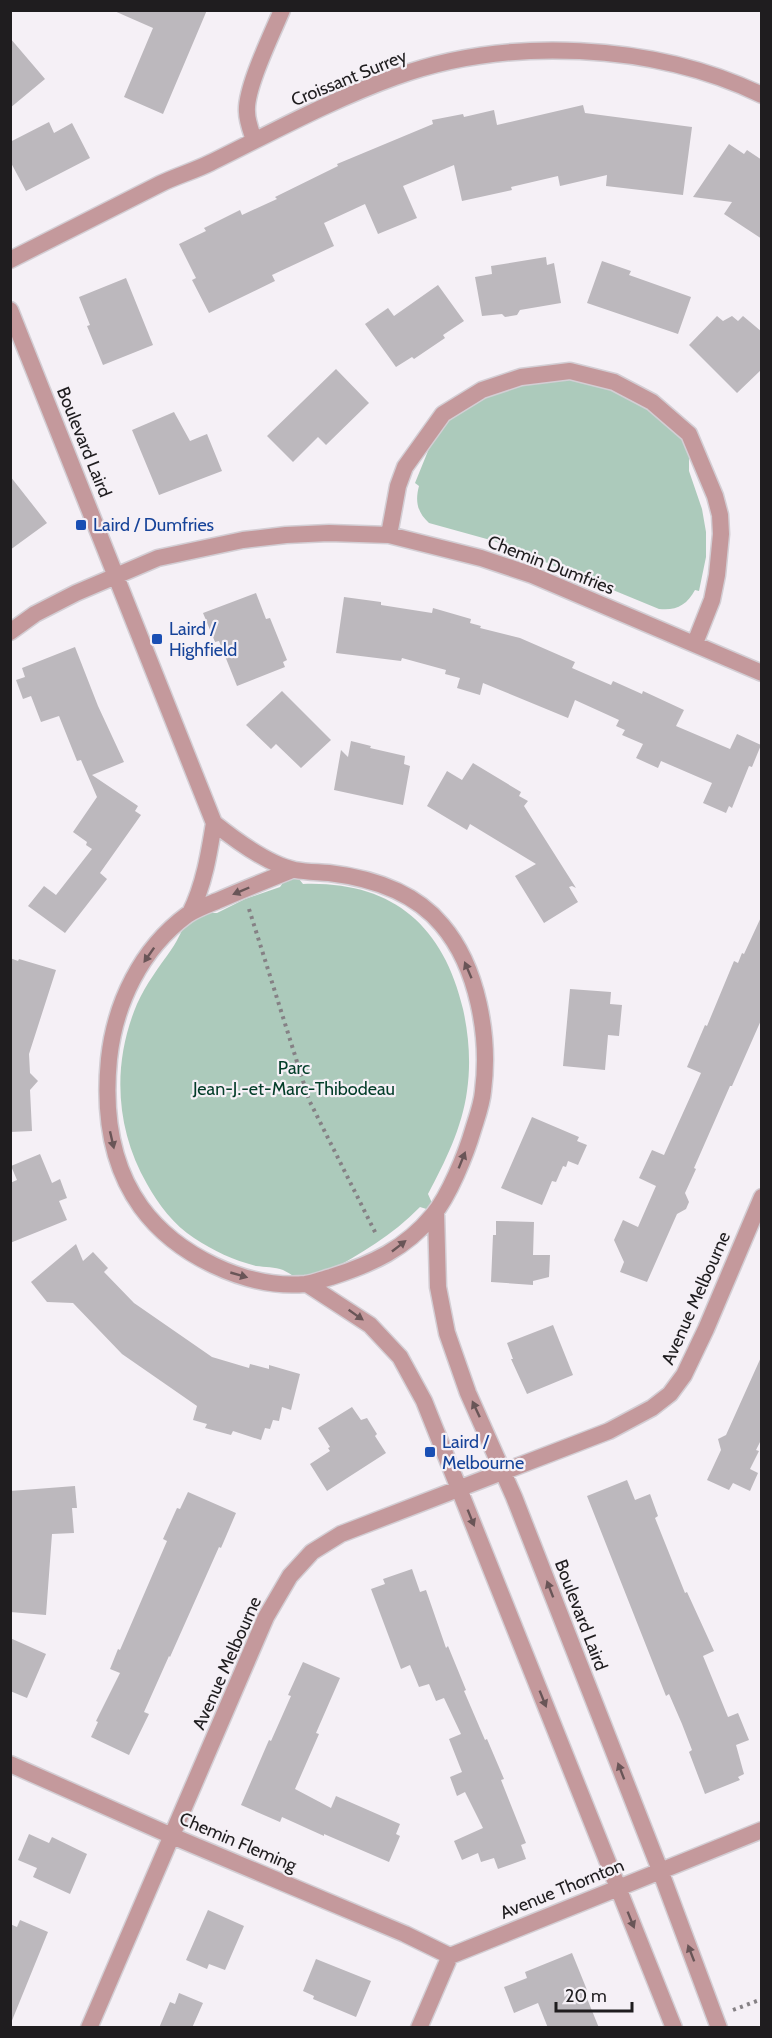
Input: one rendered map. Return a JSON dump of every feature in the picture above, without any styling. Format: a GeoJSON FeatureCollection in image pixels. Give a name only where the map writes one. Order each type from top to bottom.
{"type":"FeatureCollection","features":[{"type":"Feature","properties":{"kind":"street"},"geometry":{"type":"LineString","coordinates":[[254,140],[246,111],[250,92],[282,10]]}},
{"type":"Feature","properties":{"kind":"street","name":"Croissant Surrey"},"geometry":{"type":"LineString","coordinates":[[10,260],[162,183],[209,164],[254,140],[396,76],[430,66],[506,53],[568,51],[640,57],[711,75],[762,95]]}},
{"type":"Feature","properties":{"kind":"street","name":"Boulevard Laird"},"geometry":{"type":"LineString","coordinates":[[10,310],[214,823],[204,880],[190,913]]}},
{"type":"Feature","properties":{"kind":"street"},"geometry":{"type":"LineString","coordinates":[[390,535],[398,486],[405,467],[443,414],[482,390],[521,377],[570,371],[614,382],[652,402],[689,434],[715,496],[720,515],[721,534],[717,575],[712,600],[695,644]]}},
{"type":"Feature","properties":{"kind":"street","name":"Chemin Dumfries"},"geometry":{"type":"LineString","coordinates":[[10,632],[35,614],[76,593],[158,558],[243,540],[286,535],[329,533],[390,535],[470,555],[532,575],[762,673]]}},
{"type":"Feature","properties":{"kind":"street","name":"Boulevard Laird"},"geometry":{"type":"LineString","coordinates":[[214,823],[243,844],[292,870],[362,879],[395,889],[420,903],[442,925],[459,949],[472,982],[480,1015],[485,1052],[483,1093],[472,1133],[456,1173],[436,1212],[417,1232],[387,1255],[350,1271],[307,1284],[236,1276],[199,1258],[158,1227],[140,1205],[123,1172],[113,1145],[106,1089],[111,1042],[117,1014],[145,959],[161,938],[190,913],[292,870]]}},
{"type":"Feature","properties":{"kind":"street","name":"Avenue Melbourne"},"geometry":{"type":"LineString","coordinates":[[89,2028],[266,1617],[290,1576],[312,1552],[341,1534],[504,1472],[636,1418],[670,1394],[684,1375],[762,1197]]}},
{"type":"Feature","properties":{"kind":"street","name":"Boulevard Laird"},"geometry":{"type":"LineString","coordinates":[[436,1212],[438,1287],[447,1333],[468,1393],[504,1472],[660,1870],[719,2028]]}},
{"type":"Feature","properties":{"kind":"street","name":"Boulevard Laird"},"geometry":{"type":"LineString","coordinates":[[307,1284],[370,1325],[400,1357],[424,1401],[674,2028]]}},
{"type":"Feature","properties":{"kind":"street","name":"Chemin Fleming"},"geometry":{"type":"LineString","coordinates":[[10,1764],[172,1836],[405,1934],[450,1956]]}},
{"type":"Feature","properties":{"kind":"street","name":"Avenue Thornton"},"geometry":{"type":"LineString","coordinates":[[450,1956],[762,1830]]}},
{"type":"Feature","properties":{"kind":"street"},"geometry":{"type":"LineString","coordinates":[[419,2028],[450,1956]]}},
{"type":"Feature","properties":{"kind":"path"},"geometry":{"type":"LineString","coordinates":[[245,899],[309,1100],[380,1242]]}},
{"type":"Feature","properties":{"kind":"path"},"geometry":{"type":"LineString","coordinates":[[732,2010],[762,1999]]}},
{"type":"Feature","properties":{"kind":"green space"},"geometry":{"type":"Polygon","coordinates":[[[570,371],[614,382],[689,434],[689,471],[702,509],[706,532],[706,557],[699,591],[695,590],[680,606],[659,609],[494,541],[429,523],[420,510],[417,501],[419,486],[415,483],[443,414],[482,390],[570,371]]]}},
{"type":"Feature","properties":{"kind":"green space","name":"Parc Jean-J.-et-Marc-Thibodeau"},"geometry":{"type":"Polygon","coordinates":[[[292,870],[303,884],[334,885],[362,890],[387,900],[427,931],[442,953],[454,979],[463,1009],[469,1050],[465,1105],[457,1131],[428,1194],[436,1212],[420,1207],[380,1240],[307,1284],[283,1270],[256,1266],[224,1255],[194,1238],[173,1220],[151,1192],[136,1163],[128,1141],[121,1095],[124,1049],[137,1004],[176,941],[190,913],[217,913],[245,899],[280,887],[292,870]]]}},
{"type":"Feature","properties":{"kind":"building"},"geometry":{"type":"Polygon","coordinates":[[[112,10],[207,10],[163,114],[124,97],[153,28],[112,10]]]}},
{"type":"Feature","properties":{"kind":"building"},"geometry":{"type":"Polygon","coordinates":[[[10,38],[45,79],[10,108],[10,38]]]}},
{"type":"Feature","properties":{"kind":"building"},"geometry":{"type":"Polygon","coordinates":[[[583,105],[585,113],[692,127],[683,195],[606,186],[607,175],[560,186],[558,176],[511,187],[512,190],[462,201],[454,165],[403,186],[417,218],[378,234],[365,204],[324,223],[334,246],[272,275],[275,281],[209,313],[192,280],[196,278],[179,244],[206,231],[204,228],[240,210],[242,215],[277,199],[275,197],[338,166],[337,164],[433,124],[432,120],[463,114],[464,117],[494,110],[497,125],[583,105]]]}},
{"type":"Feature","properties":{"kind":"building"},"geometry":{"type":"Polygon","coordinates":[[[49,122],[54,133],[72,123],[90,158],[26,191],[10,161],[10,142],[49,122]]]}},
{"type":"Feature","properties":{"kind":"building"},"geometry":{"type":"Polygon","coordinates":[[[729,144],[744,154],[747,150],[762,160],[762,239],[724,214],[732,202],[693,197],[729,144]]]}},
{"type":"Feature","properties":{"kind":"building"},"geometry":{"type":"Polygon","coordinates":[[[546,257],[547,265],[554,263],[561,303],[520,310],[517,315],[505,317],[502,314],[482,316],[475,277],[492,274],[491,266],[546,257]]]}},
{"type":"Feature","properties":{"kind":"building"},"geometry":{"type":"Polygon","coordinates":[[[602,261],[631,271],[629,275],[691,297],[678,334],[587,303],[602,261]]]}},
{"type":"Feature","properties":{"kind":"building"},"geometry":{"type":"Polygon","coordinates":[[[126,278],[153,345],[103,365],[87,326],[90,325],[79,297],[126,278]]]}},
{"type":"Feature","properties":{"kind":"building"},"geometry":{"type":"Polygon","coordinates":[[[438,285],[464,321],[443,335],[445,338],[414,359],[412,357],[396,367],[365,324],[388,308],[394,316],[438,285]]]}},
{"type":"Feature","properties":{"kind":"building"},"geometry":{"type":"Polygon","coordinates":[[[717,316],[723,321],[732,316],[738,321],[743,316],[762,332],[762,369],[737,393],[689,345],[717,316]]]}},
{"type":"Feature","properties":{"kind":"building"},"geometry":{"type":"Polygon","coordinates":[[[336,369],[369,403],[326,445],[318,437],[293,462],[267,436],[336,369]]]}},
{"type":"Feature","properties":{"kind":"building"},"geometry":{"type":"Polygon","coordinates":[[[174,412],[190,441],[207,434],[222,471],[159,495],[132,430],[174,412]]]}},
{"type":"Feature","properties":{"kind":"building"},"geometry":{"type":"Polygon","coordinates":[[[10,476],[47,523],[10,550],[10,476]]]}},
{"type":"Feature","properties":{"kind":"building"},"geometry":{"type":"Polygon","coordinates":[[[256,593],[266,619],[270,618],[287,660],[283,662],[285,667],[237,686],[219,641],[215,642],[203,613],[256,593]]]}},
{"type":"Feature","properties":{"kind":"building"},"geometry":{"type":"Polygon","coordinates":[[[344,597],[432,613],[433,608],[471,619],[470,623],[481,626],[480,628],[520,638],[575,662],[572,668],[611,685],[613,681],[642,694],[643,691],[684,710],[676,726],[730,749],[737,734],[761,745],[752,767],[749,766],[732,808],[729,806],[726,813],[703,803],[712,783],[661,761],[658,768],[636,758],[643,744],[622,735],[625,730],[616,726],[619,720],[575,700],[568,718],[483,683],[480,695],[457,688],[460,678],[445,674],[446,670],[402,658],[401,661],[336,653],[344,597]]]}},
{"type":"Feature","properties":{"kind":"building"},"geometry":{"type":"Polygon","coordinates":[[[75,647],[98,706],[124,762],[92,775],[138,806],[135,811],[141,815],[100,873],[107,879],[65,933],[28,906],[44,886],[56,895],[92,849],[86,845],[87,842],[73,832],[97,797],[81,760],[77,761],[59,716],[41,722],[31,696],[23,699],[16,680],[25,677],[22,668],[75,647]]]}},
{"type":"Feature","properties":{"kind":"building"},"geometry":{"type":"Polygon","coordinates":[[[282,691],[331,740],[301,768],[276,744],[271,749],[246,725],[282,691]]]}},
{"type":"Feature","properties":{"kind":"building"},"geometry":{"type":"Polygon","coordinates":[[[351,741],[405,756],[404,764],[410,766],[403,805],[334,790],[341,750],[348,757],[351,741]]]}},
{"type":"Feature","properties":{"kind":"building"},"geometry":{"type":"Polygon","coordinates":[[[473,763],[521,792],[519,796],[528,801],[524,806],[576,888],[569,887],[578,902],[544,923],[515,876],[536,864],[470,824],[467,830],[427,806],[447,771],[462,780],[473,763]]]}},
{"type":"Feature","properties":{"kind":"building"},"geometry":{"type":"Polygon","coordinates":[[[762,915],[762,1018],[694,1168],[696,1169],[685,1193],[689,1202],[686,1209],[677,1214],[647,1282],[620,1272],[624,1262],[614,1240],[623,1220],[638,1227],[656,1186],[639,1178],[652,1150],[664,1155],[701,1073],[687,1067],[734,961],[738,963],[742,953],[744,954],[762,915]]]}},
{"type":"Feature","properties":{"kind":"building"},"geometry":{"type":"Polygon","coordinates":[[[10,958],[56,970],[29,1054],[30,1073],[38,1081],[30,1090],[32,1131],[10,1132],[10,958]]]}},
{"type":"Feature","properties":{"kind":"building"},"geometry":{"type":"Polygon","coordinates":[[[570,989],[611,992],[610,1004],[622,1005],[619,1036],[608,1035],[605,1070],[563,1066],[570,989]]]}},
{"type":"Feature","properties":{"kind":"building"},"geometry":{"type":"Polygon","coordinates":[[[532,1117],[579,1137],[577,1141],[587,1145],[578,1165],[568,1161],[566,1167],[563,1166],[556,1182],[552,1181],[542,1205],[501,1188],[532,1117]]]}},
{"type":"Feature","properties":{"kind":"building"},"geometry":{"type":"Polygon","coordinates":[[[40,1154],[52,1183],[60,1179],[67,1198],[59,1201],[67,1220],[10,1243],[10,1183],[17,1180],[11,1166],[40,1154]]]}},
{"type":"Feature","properties":{"kind":"building"},"geometry":{"type":"Polygon","coordinates":[[[496,1221],[534,1222],[533,1255],[550,1255],[549,1277],[533,1281],[533,1285],[491,1282],[493,1235],[496,1235],[496,1221]]]}},
{"type":"Feature","properties":{"kind":"building"},"geometry":{"type":"Polygon","coordinates":[[[76,1244],[83,1261],[93,1252],[108,1268],[104,1272],[134,1303],[212,1357],[249,1368],[250,1364],[269,1369],[269,1365],[300,1374],[291,1410],[282,1407],[279,1421],[273,1420],[270,1429],[265,1428],[261,1440],[233,1431],[231,1435],[205,1428],[207,1424],[193,1420],[197,1406],[122,1354],[73,1303],[47,1302],[31,1282],[76,1244]]]}},
{"type":"Feature","properties":{"kind":"building"},"geometry":{"type":"Polygon","coordinates":[[[553,1325],[573,1375],[527,1394],[511,1359],[513,1359],[507,1343],[553,1325]]]}},
{"type":"Feature","properties":{"kind":"building"},"geometry":{"type":"Polygon","coordinates":[[[762,1355],[762,1438],[756,1450],[759,1451],[750,1469],[758,1473],[750,1491],[733,1483],[729,1490],[707,1480],[721,1450],[718,1439],[726,1435],[762,1355]]]}},
{"type":"Feature","properties":{"kind":"building"},"geometry":{"type":"Polygon","coordinates":[[[352,1407],[361,1420],[367,1418],[386,1453],[327,1491],[310,1464],[330,1451],[328,1448],[330,1447],[318,1428],[352,1407]]]}},
{"type":"Feature","properties":{"kind":"building"},"geometry":{"type":"Polygon","coordinates":[[[627,1480],[635,1500],[650,1494],[658,1516],[655,1518],[685,1593],[687,1592],[714,1651],[703,1656],[728,1717],[738,1713],[749,1740],[736,1745],[744,1774],[738,1777],[740,1780],[705,1794],[689,1752],[692,1750],[682,1724],[669,1694],[666,1696],[587,1496],[627,1480]]]}},
{"type":"Feature","properties":{"kind":"building"},"geometry":{"type":"Polygon","coordinates":[[[75,1486],[77,1508],[72,1508],[74,1533],[52,1534],[46,1615],[10,1612],[10,1491],[75,1486]]]}},
{"type":"Feature","properties":{"kind":"building"},"geometry":{"type":"Polygon","coordinates":[[[188,1492],[236,1513],[144,1712],[149,1714],[129,1755],[91,1737],[98,1722],[96,1721],[120,1673],[110,1669],[167,1541],[163,1539],[177,1508],[180,1509],[188,1492]]]}},
{"type":"Feature","properties":{"kind":"building"},"geometry":{"type":"Polygon","coordinates":[[[412,1569],[420,1592],[426,1590],[446,1648],[448,1646],[466,1690],[464,1691],[504,1779],[501,1780],[526,1843],[521,1845],[526,1859],[498,1869],[494,1858],[481,1862],[478,1853],[462,1860],[454,1841],[483,1828],[465,1792],[457,1796],[450,1777],[462,1772],[449,1739],[461,1734],[444,1698],[436,1701],[429,1684],[419,1687],[410,1665],[401,1669],[371,1589],[385,1584],[383,1579],[412,1569]]]}},
{"type":"Feature","properties":{"kind":"building"},"geometry":{"type":"Polygon","coordinates":[[[10,1638],[46,1654],[27,1698],[10,1691],[10,1638]]]}},
{"type":"Feature","properties":{"kind":"building"},"geometry":{"type":"Polygon","coordinates":[[[303,1662],[340,1678],[295,1789],[331,1808],[336,1796],[400,1824],[396,1834],[400,1836],[389,1862],[282,1817],[280,1822],[241,1805],[291,1696],[288,1695],[303,1662]]]}},
{"type":"Feature","properties":{"kind":"building"},"geometry":{"type":"Polygon","coordinates":[[[29,1834],[49,1843],[52,1837],[87,1854],[70,1894],[33,1877],[37,1868],[18,1860],[29,1834]]]}},
{"type":"Feature","properties":{"kind":"building"},"geometry":{"type":"Polygon","coordinates":[[[208,1910],[244,1926],[225,1970],[209,1964],[207,1969],[186,1960],[208,1910]]]}},
{"type":"Feature","properties":{"kind":"building"},"geometry":{"type":"Polygon","coordinates":[[[20,1920],[48,1932],[11,2023],[10,1924],[17,1927],[20,1920]]]}},
{"type":"Feature","properties":{"kind":"building"},"geometry":{"type":"Polygon","coordinates":[[[572,1953],[599,2028],[548,2028],[538,2003],[514,2013],[504,1987],[527,1978],[525,1972],[572,1953]]]}},
{"type":"Feature","properties":{"kind":"building"},"geometry":{"type":"Polygon","coordinates":[[[316,1959],[371,1981],[356,2017],[313,1999],[314,1996],[303,1991],[316,1959]]]}},
{"type":"Feature","properties":{"kind":"building"},"geometry":{"type":"Polygon","coordinates":[[[179,1993],[203,2003],[192,2028],[159,2028],[170,2002],[175,2004],[179,1993]]]}},
{"type":"Feature","properties":{"kind":"place","name":"Laird / Dumfries"},"geometry":{"type":"Point","coordinates":[81,525]}},
{"type":"Feature","properties":{"kind":"place","name":"Laird / Highfield"},"geometry":{"type":"Point","coordinates":[157,639]}},
{"type":"Feature","properties":{"kind":"place","name":"Laird / Melbourne"},"geometry":{"type":"Point","coordinates":[430,1452]}}]}
